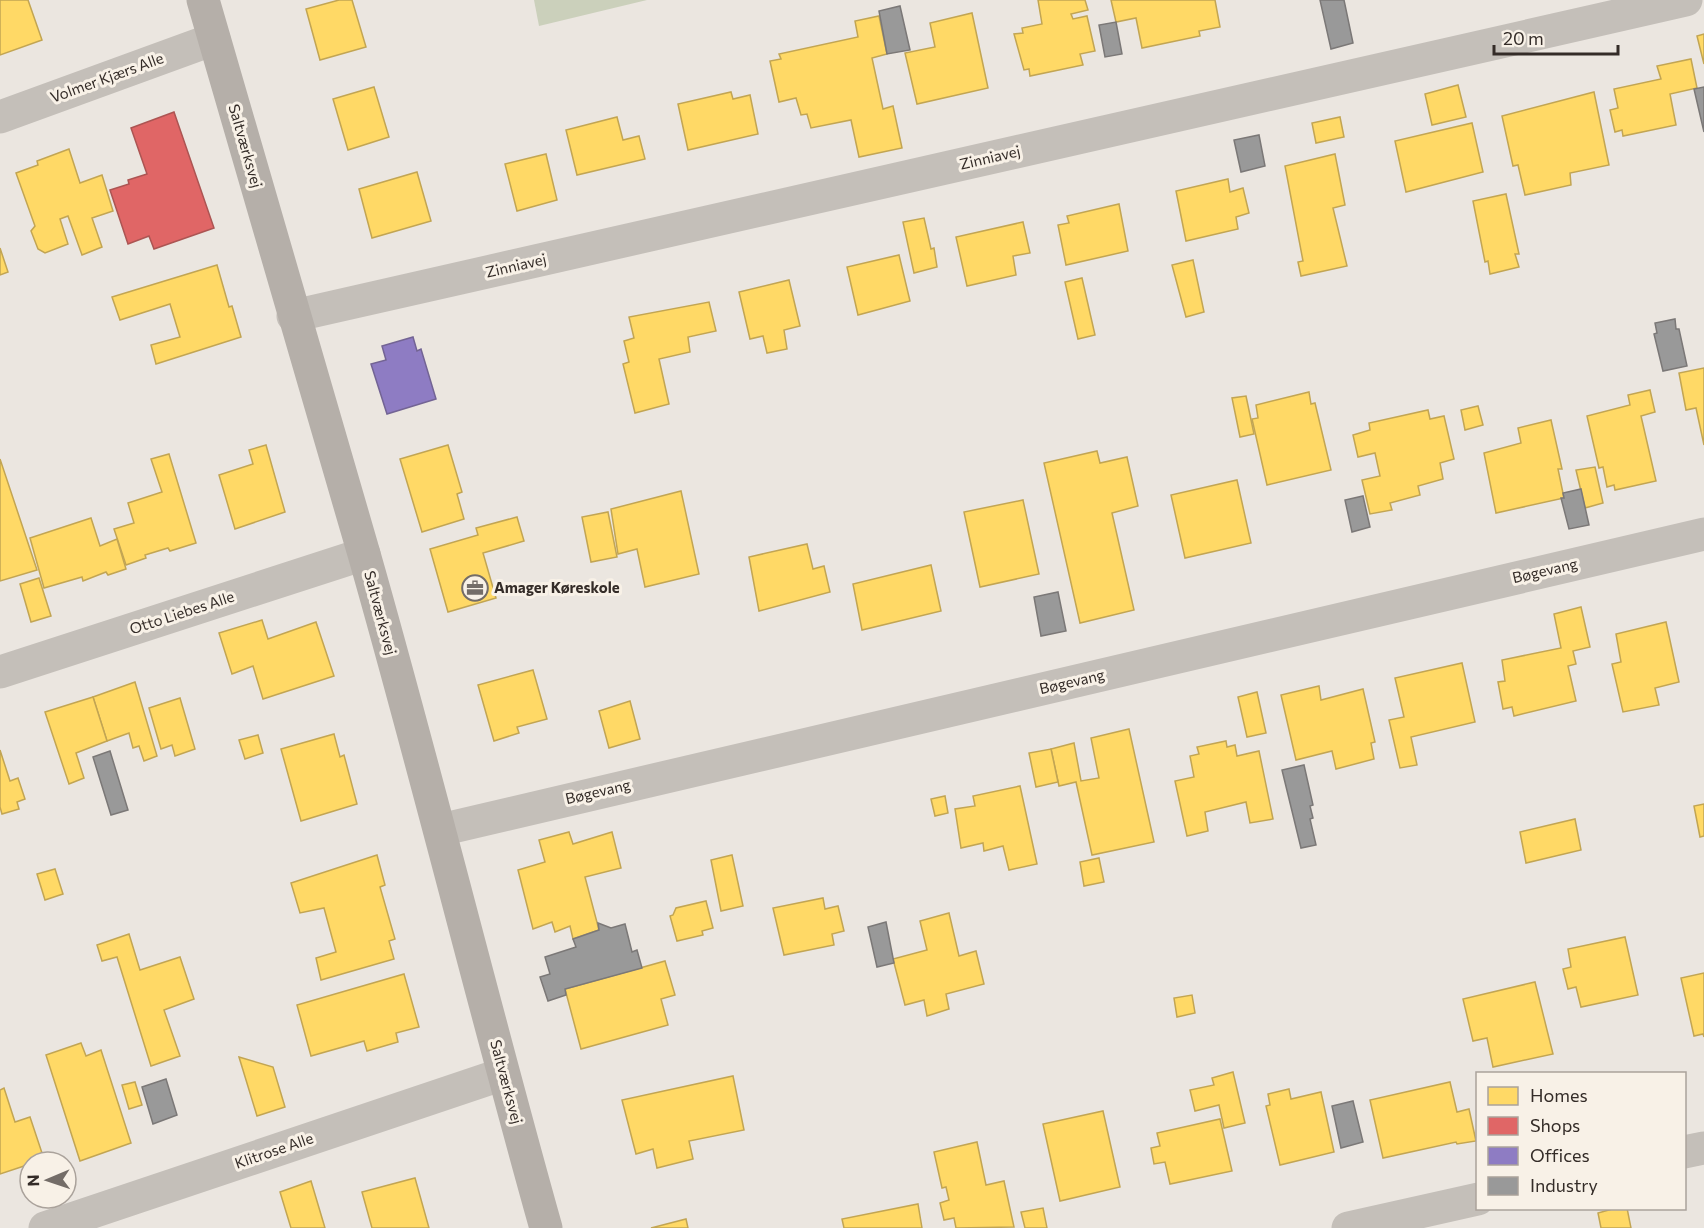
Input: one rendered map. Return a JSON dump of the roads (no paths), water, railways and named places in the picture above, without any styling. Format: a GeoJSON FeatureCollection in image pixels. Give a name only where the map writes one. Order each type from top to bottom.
{"type":"FeatureCollection","features":[{"type":"Feature","properties":{"kind":"street","name":"Saltværksvej"},"geometry":{"type":"LineString","coordinates":[[203,0],[364,554],[546,1228]]}},
{"type":"Feature","properties":{"kind":"street","name":"Zinniavej"},"geometry":{"type":"LineString","coordinates":[[293,316],[1686,0]]}},
{"type":"Feature","properties":{"kind":"street","name":"Volmer Kjærs Alle"},"geometry":{"type":"LineString","coordinates":[[0,117],[214,39]]}},
{"type":"Feature","properties":{"kind":"street","name":"Bøgevang"},"geometry":{"type":"LineString","coordinates":[[440,830],[1704,534]]}},
{"type":"Feature","properties":{"kind":"street","name":"Otto Liebes Alle"},"geometry":{"type":"LineString","coordinates":[[0,672],[364,554]]}},
{"type":"Feature","properties":{"kind":"street","name":"Klitrose Alle"},"geometry":{"type":"LineString","coordinates":[[45,1228],[503,1074]]}},
{"type":"Feature","properties":{"kind":"street"},"geometry":{"type":"LineString","coordinates":[[1686,1152],[1704,1148]]}},
{"type":"Feature","properties":{"kind":"street"},"geometry":{"type":"LineString","coordinates":[[1348,1228],[1476,1199]]}},
{"type":"Feature","properties":{"kind":"place","name":"Amager Køreskole"},"geometry":{"type":"Point","coordinates":[475,588]}}]}
